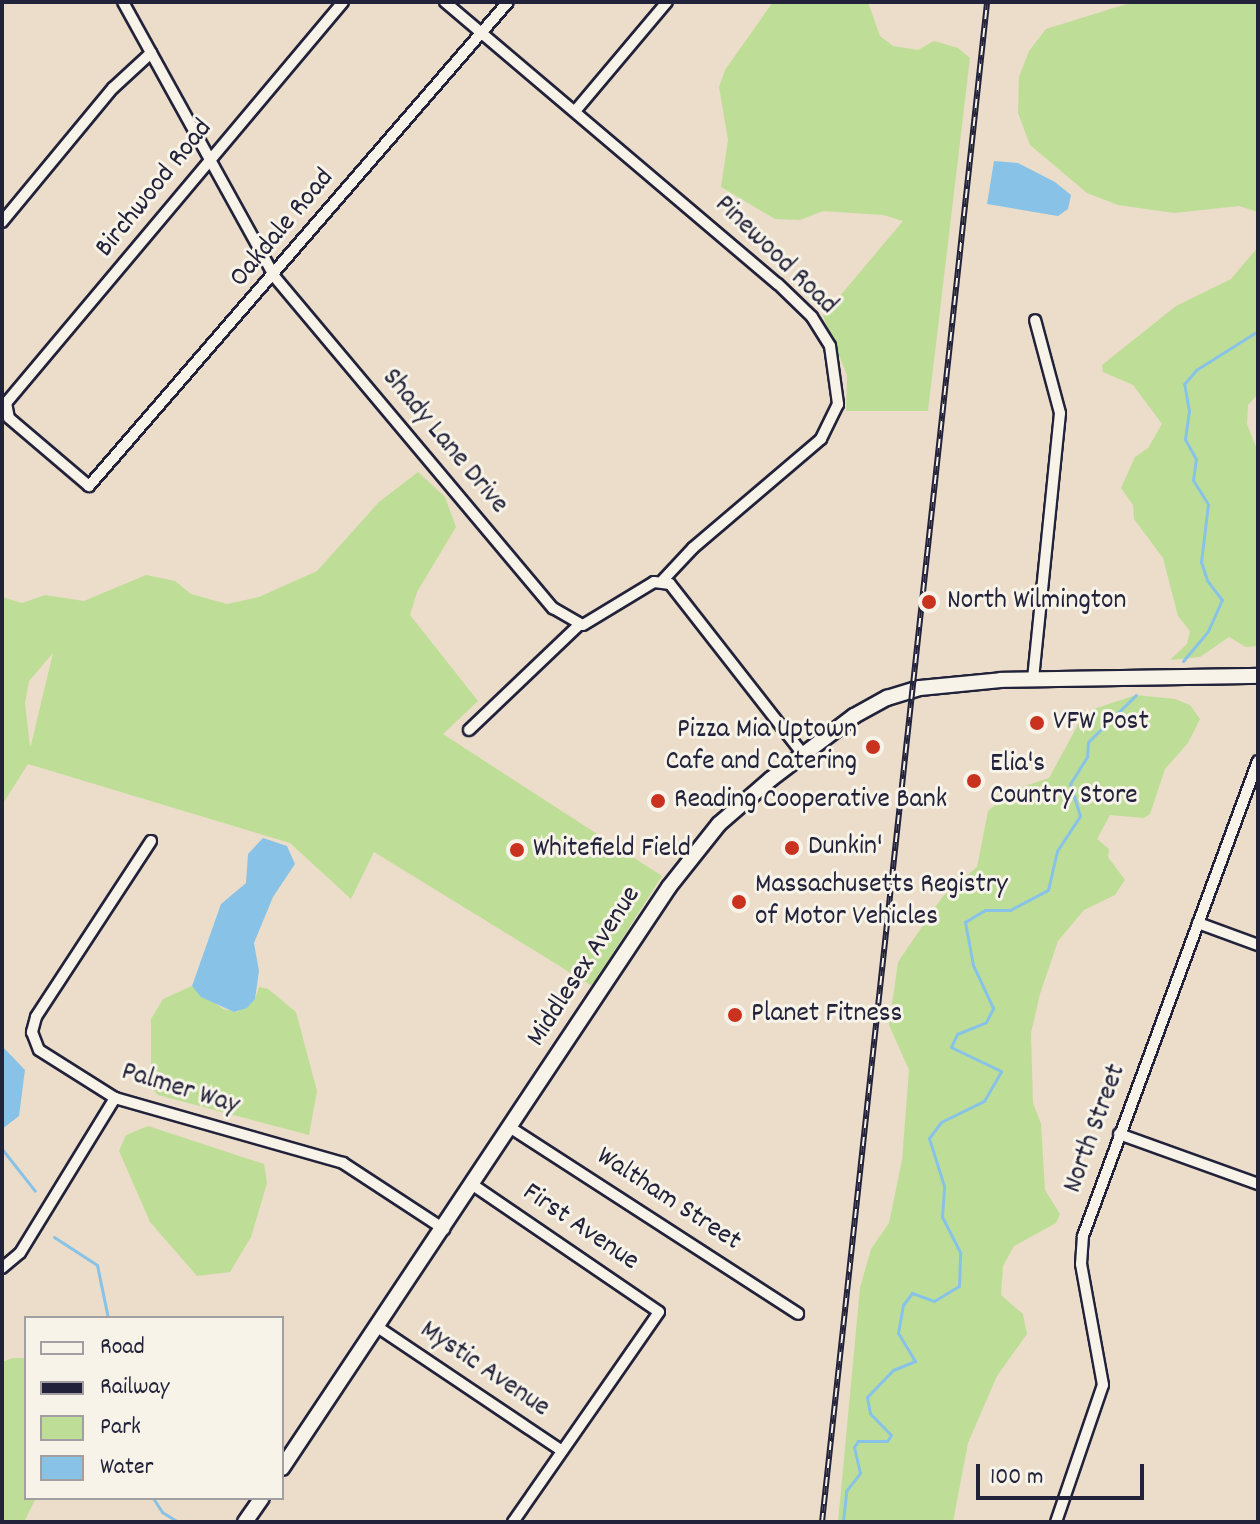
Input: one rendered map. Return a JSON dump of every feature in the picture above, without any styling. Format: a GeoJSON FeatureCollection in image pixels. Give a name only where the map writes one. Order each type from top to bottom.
{"type":"FeatureCollection","features":[{"type":"Feature","properties":{"kind":"main road","name":"Middlesex Avenue"},"geometry":{"type":"LineString","coordinates":[[284,1465],[379,1328],[692,855],[733,811],[803,754],[854,716],[900,693],[963,682],[1258,676]]}},
{"type":"Feature","properties":{"kind":"main road"},"geometry":{"type":"LineString","coordinates":[[245,1522],[261,1500]]}},
{"type":"Feature","properties":{"kind":"street","name":"Shady Lane Drive"},"geometry":{"type":"LineString","coordinates":[[123,2],[274,276],[553,608],[579,625]]}},
{"type":"Feature","properties":{"kind":"street","name":"Birchwood Road"},"geometry":{"type":"LineString","coordinates":[[94,485],[85,484],[15,423],[5,406],[343,2]]}},
{"type":"Feature","properties":{"kind":"street","name":"Pinewood Road"},"geometry":{"type":"LineString","coordinates":[[445,2],[576,110],[801,306],[824,335],[838,376],[836,413],[821,439],[693,548],[662,581]]}},
{"type":"Feature","properties":{"kind":"street","name":"Oakdale Road"},"geometry":{"type":"LineString","coordinates":[[94,485],[508,2]]}},
{"type":"Feature","properties":{"kind":"street"},"geometry":{"type":"LineString","coordinates":[[576,110],[667,2]]}},
{"type":"Feature","properties":{"kind":"street"},"geometry":{"type":"LineString","coordinates":[[2,222],[113,88],[151,53]]}},
{"type":"Feature","properties":{"kind":"street"},"geometry":{"type":"LineString","coordinates":[[1033,679],[1060,413],[1035,320]]}},
{"type":"Feature","properties":{"kind":"street"},"geometry":{"type":"LineString","coordinates":[[469,730],[579,625],[596,621],[662,581],[677,590],[803,754]]}},
{"type":"Feature","properties":{"kind":"street","name":"North Street"},"geometry":{"type":"LineString","coordinates":[[1056,1522],[1100,1399],[1102,1361],[1082,1251],[1091,1209],[1258,761]]}},
{"type":"Feature","properties":{"kind":"street","name":"Palmer Way"},"geometry":{"type":"LineString","coordinates":[[151,841],[32,1028],[43,1054],[115,1098],[343,1163],[444,1229]]}},
{"type":"Feature","properties":{"kind":"street"},"geometry":{"type":"LineString","coordinates":[[1198,923],[1258,945]]}},
{"type":"Feature","properties":{"kind":"street"},"geometry":{"type":"LineString","coordinates":[[2,1268],[20,1253],[115,1098]]}},
{"type":"Feature","properties":{"kind":"street","name":"Waltham Street"},"geometry":{"type":"LineString","coordinates":[[511,1128],[798,1314]]}},
{"type":"Feature","properties":{"kind":"street"},"geometry":{"type":"LineString","coordinates":[[1119,1134],[1258,1184]]}},
{"type":"Feature","properties":{"kind":"street","name":"First Avenue"},"geometry":{"type":"LineString","coordinates":[[473,1185],[659,1312]]}},
{"type":"Feature","properties":{"kind":"street","name":"Mystic Avenue"},"geometry":{"type":"LineString","coordinates":[[513,1522],[659,1312]]}},
{"type":"Feature","properties":{"kind":"street","name":"Mystic Avenue"},"geometry":{"type":"LineString","coordinates":[[379,1328],[562,1451]]}},
{"type":"Feature","properties":{"kind":"green space"},"geometry":{"type":"Polygon","coordinates":[[[773,2],[868,2],[880,36],[893,46],[918,50],[934,41],[958,48],[970,58],[928,411],[846,411],[847,375],[823,316],[903,221],[883,215],[823,211],[800,220],[775,219],[721,187],[728,140],[719,87],[725,70],[773,2]]]}},
{"type":"Feature","properties":{"kind":"green space"},"geometry":{"type":"Polygon","coordinates":[[[1133,2],[1258,2],[1258,212],[1239,206],[1174,213],[1118,205],[1087,193],[1030,145],[1018,113],[1019,77],[1029,51],[1046,29],[1133,2]]]}},
{"type":"Feature","properties":{"kind":"green space"},"geometry":{"type":"Polygon","coordinates":[[[1258,247],[1258,394],[1248,405],[1247,424],[1258,452],[1258,646],[1246,647],[1229,637],[1200,657],[1170,660],[1187,644],[1190,631],[1178,616],[1163,558],[1134,519],[1133,505],[1121,488],[1135,457],[1148,448],[1162,424],[1133,385],[1103,372],[1102,365],[1176,306],[1231,279],[1258,247]]]}},
{"type":"Feature","properties":{"kind":"green space"},"geometry":{"type":"Polygon","coordinates":[[[418,472],[445,497],[456,527],[417,592],[410,615],[478,701],[443,734],[662,876],[592,986],[374,852],[351,899],[290,843],[28,764],[2,805],[2,597],[22,603],[45,595],[84,601],[146,575],[175,581],[191,594],[227,604],[259,597],[317,571],[379,502],[418,472]],[[53,653],[29,681],[25,703],[31,745],[53,653]]]}},
{"type":"Feature","properties":{"kind":"green space"},"geometry":{"type":"Polygon","coordinates":[[[1136,695],[1175,699],[1190,705],[1200,719],[1188,743],[1165,769],[1150,814],[1144,818],[1110,815],[1097,839],[1109,849],[1108,857],[1125,880],[1115,895],[1084,910],[1058,941],[1040,994],[1031,1033],[1033,1103],[1041,1124],[1045,1190],[1060,1214],[1056,1223],[1014,1246],[1003,1266],[1001,1295],[1023,1314],[1027,1334],[997,1376],[968,1443],[953,1522],[838,1522],[860,1288],[871,1249],[889,1223],[902,1160],[909,1070],[889,1025],[898,962],[943,896],[977,867],[988,811],[1013,790],[1049,778],[1080,721],[1094,709],[1136,695]]]}},
{"type":"Feature","properties":{"kind":"green space"},"geometry":{"type":"Polygon","coordinates":[[[192,986],[223,1009],[237,1012],[255,999],[259,987],[268,989],[296,1012],[317,1091],[309,1135],[158,1095],[151,1087],[151,1019],[163,999],[192,986]]]}},
{"type":"Feature","properties":{"kind":"green space"},"geometry":{"type":"Polygon","coordinates":[[[148,1126],[264,1164],[267,1183],[251,1237],[230,1272],[197,1276],[150,1222],[119,1151],[126,1135],[148,1126]]]}},
{"type":"Feature","properties":{"kind":"green space"},"geometry":{"type":"Polygon","coordinates":[[[24,1358],[24,1500],[35,1500],[24,1522],[2,1522],[2,1362],[24,1358]]]}},
{"type":"Feature","properties":{"kind":"water"},"geometry":{"type":"Polygon","coordinates":[[[994,161],[1018,163],[1055,182],[1071,195],[1068,209],[1058,216],[987,204],[994,161]]]}},
{"type":"Feature","properties":{"kind":"water"},"geometry":{"type":"Polygon","coordinates":[[[263,838],[287,846],[295,864],[273,897],[254,943],[259,971],[255,999],[247,1008],[234,1012],[201,997],[192,986],[221,904],[246,883],[248,854],[263,838]]]}},
{"type":"Feature","properties":{"kind":"water"},"geometry":{"type":"Polygon","coordinates":[[[2,1046],[25,1070],[19,1116],[2,1129],[2,1046]]]}},
{"type":"Feature","properties":{"kind":"waterway"},"geometry":{"type":"LineString","coordinates":[[1258,185],[1258,192]]}},
{"type":"Feature","properties":{"kind":"waterway"},"geometry":{"type":"LineString","coordinates":[[1183,661],[1208,631],[1222,600],[1207,580],[1201,562],[1208,504],[1193,480],[1196,459],[1185,439],[1189,411],[1184,384],[1196,370],[1258,331]]}},
{"type":"Feature","properties":{"kind":"waterway"},"geometry":{"type":"LineString","coordinates":[[843,1522],[846,1491],[860,1473],[854,1447],[858,1441],[887,1441],[891,1435],[870,1413],[867,1397],[893,1370],[915,1361],[898,1333],[903,1305],[912,1293],[934,1301],[959,1286],[960,1252],[942,1217],[944,1186],[929,1138],[941,1122],[984,1101],[1001,1071],[951,1047],[957,1034],[986,1022],[993,1008],[973,965],[965,922],[985,910],[1010,910],[1048,890],[1057,851],[1080,816],[1070,784],[1087,757],[1088,742],[1136,695]]}},
{"type":"Feature","properties":{"kind":"waterway"},"geometry":{"type":"LineString","coordinates":[[2,1149],[35,1191]]}},
{"type":"Feature","properties":{"kind":"waterway"},"geometry":{"type":"LineString","coordinates":[[54,1237],[97,1265],[108,1316]]}},
{"type":"Feature","properties":{"kind":"waterway"},"geometry":{"type":"LineString","coordinates":[[154,1500],[162,1512],[178,1522]]}},
{"type":"Feature","properties":{"kind":"railway"},"geometry":{"type":"LineString","coordinates":[[822,1522],[987,2]]}},
{"type":"Feature","properties":{"kind":"place","name":"North Wilmington"},"geometry":{"type":"Point","coordinates":[929,602]}},
{"type":"Feature","properties":{"kind":"place","name":"VFW Post"},"geometry":{"type":"Point","coordinates":[1037,723]}},
{"type":"Feature","properties":{"kind":"place","name":"Pizza Mia Uptown Cafe and Catering"},"geometry":{"type":"Point","coordinates":[873,747]}},
{"type":"Feature","properties":{"kind":"place","name":"Elia's Country Store"},"geometry":{"type":"Point","coordinates":[974,781]}},
{"type":"Feature","properties":{"kind":"place","name":"Reading Cooperative Bank"},"geometry":{"type":"Point","coordinates":[658,801]}},
{"type":"Feature","properties":{"kind":"place","name":"Dunkin'"},"geometry":{"type":"Point","coordinates":[792,848]}},
{"type":"Feature","properties":{"kind":"place","name":"Whitefield Field"},"geometry":{"type":"Point","coordinates":[517,850]}},
{"type":"Feature","properties":{"kind":"place","name":"Massachusetts Registry of Motor Vehicles"},"geometry":{"type":"Point","coordinates":[739,902]}},
{"type":"Feature","properties":{"kind":"place","name":"Planet Fitness"},"geometry":{"type":"Point","coordinates":[735,1015]}}]}
